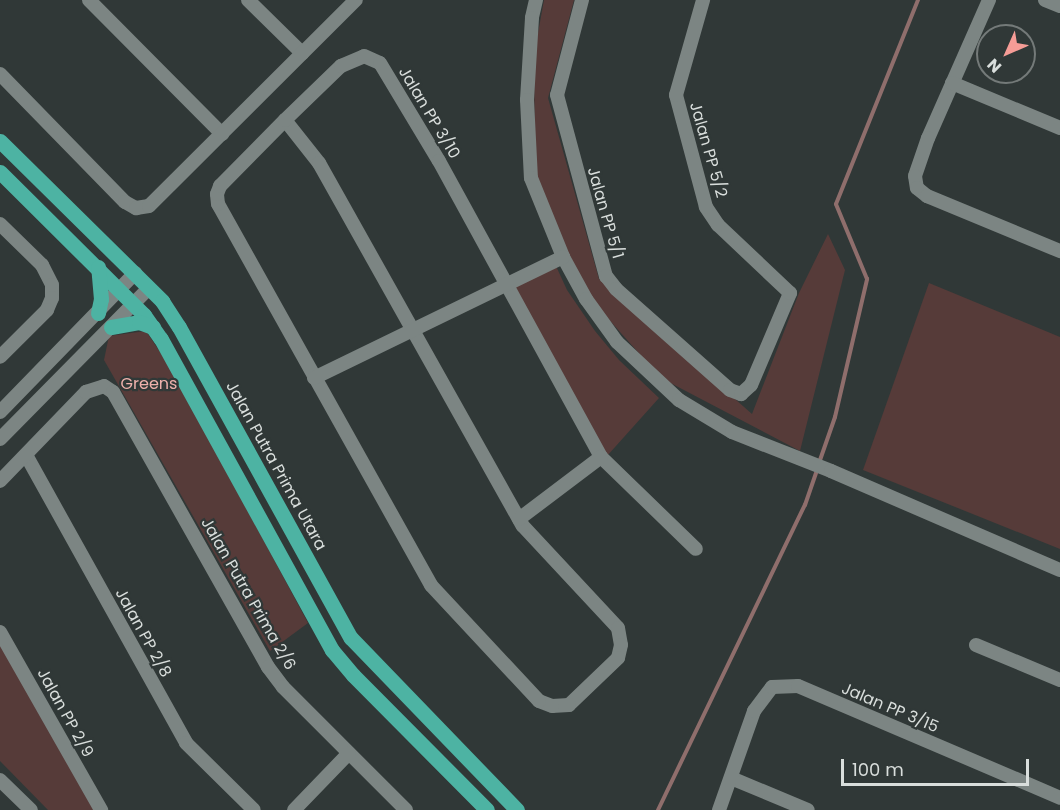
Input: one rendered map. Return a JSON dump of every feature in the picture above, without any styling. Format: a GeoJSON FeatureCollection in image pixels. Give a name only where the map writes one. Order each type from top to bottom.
{"type":"FeatureCollection","features":[{"type":"Feature","properties":{"kind":"main road","name":"Jalan Putra Prima Utara"},"geometry":{"type":"LineString","coordinates":[[0,141],[162,301],[179,327],[351,638],[513,808]]}},
{"type":"Feature","properties":{"kind":"main road"},"geometry":{"type":"LineString","coordinates":[[0,172],[134,303],[153,327],[332,650],[487,810]]}},
{"type":"Feature","properties":{"kind":"main road"},"geometry":{"type":"LineString","coordinates":[[98,267],[101,283],[98,313]]}},
{"type":"Feature","properties":{"kind":"main road"},"geometry":{"type":"LineString","coordinates":[[111,327],[139,322],[153,327]]}},
{"type":"Feature","properties":{"kind":"street"},"geometry":{"type":"LineString","coordinates":[[89,0],[222,134]]}},
{"type":"Feature","properties":{"kind":"street"},"geometry":{"type":"LineString","coordinates":[[249,0],[302,53]]}},
{"type":"Feature","properties":{"kind":"street"},"geometry":{"type":"LineString","coordinates":[[0,74],[125,202],[136,208],[149,206],[356,0]]}},
{"type":"Feature","properties":{"kind":"street"},"geometry":{"type":"LineString","coordinates":[[537,0],[532,18],[526,100],[531,178],[563,257],[586,299],[617,342],[679,400],[732,432],[831,471],[1060,570]]}},
{"type":"Feature","properties":{"kind":"street","name":"Jalan PP 5/1"},"geometry":{"type":"LineString","coordinates":[[582,0],[557,95],[606,276],[616,289],[730,390],[741,394],[751,385],[766,345]]}},
{"type":"Feature","properties":{"kind":"street","name":"Jalan PP 5/2"},"geometry":{"type":"LineString","coordinates":[[703,0],[677,87],[677,108],[711,217],[790,293],[766,345]]}},
{"type":"Feature","properties":{"kind":"street"},"geometry":{"type":"LineString","coordinates":[[989,0],[928,138],[915,176],[918,188],[927,196],[1060,251]]}},
{"type":"Feature","properties":{"kind":"street"},"geometry":{"type":"LineString","coordinates":[[1045,0],[1060,6]]}},
{"type":"Feature","properties":{"kind":"street","name":"Jalan PP 3/10"},"geometry":{"type":"LineString","coordinates":[[519,519],[618,628],[621,645],[618,658],[569,705],[552,706],[539,701],[431,585],[218,204],[217,194],[220,186],[285,120],[341,66],[364,56],[380,63],[439,161],[601,457],[696,549]]}},
{"type":"Feature","properties":{"kind":"street"},"geometry":{"type":"LineString","coordinates":[[952,83],[1060,128]]}},
{"type":"Feature","properties":{"kind":"street"},"geometry":{"type":"LineString","coordinates":[[285,120],[319,163],[519,519],[601,457]]}},
{"type":"Feature","properties":{"kind":"street"},"geometry":{"type":"LineString","coordinates":[[0,224],[42,265],[52,285],[52,298],[47,310],[0,357]]}},
{"type":"Feature","properties":{"kind":"street"},"geometry":{"type":"LineString","coordinates":[[314,378],[563,257]]}},
{"type":"Feature","properties":{"kind":"street"},"geometry":{"type":"LineString","coordinates":[[0,412],[135,273]]}},
{"type":"Feature","properties":{"kind":"street"},"geometry":{"type":"LineString","coordinates":[[0,439],[149,288]]}},
{"type":"Feature","properties":{"kind":"street","name":"Jalan Putra Prima 2/6"},"geometry":{"type":"LineString","coordinates":[[26,455],[86,392],[104,386],[113,392],[268,667],[283,687],[406,810]]}},
{"type":"Feature","properties":{"kind":"street"},"geometry":{"type":"LineString","coordinates":[[0,481],[26,455]]}},
{"type":"Feature","properties":{"kind":"street","name":"Jalan PP 2/8"},"geometry":{"type":"LineString","coordinates":[[26,455],[186,743],[254,810]]}},
{"type":"Feature","properties":{"kind":"street","name":"Jalan PP 2/9"},"geometry":{"type":"LineString","coordinates":[[0,632],[101,810]]}},
{"type":"Feature","properties":{"kind":"street"},"geometry":{"type":"LineString","coordinates":[[976,645],[1060,680]]}},
{"type":"Feature","properties":{"kind":"street","name":"Jalan PP 3/15"},"geometry":{"type":"LineString","coordinates":[[731,778],[754,711],[772,687],[798,686],[1060,798]]}},
{"type":"Feature","properties":{"kind":"street"},"geometry":{"type":"LineString","coordinates":[[294,810],[349,753]]}},
{"type":"Feature","properties":{"kind":"street"},"geometry":{"type":"LineString","coordinates":[[718,810],[731,778],[808,810]]}},
{"type":"Feature","properties":{"kind":"street"},"geometry":{"type":"LineString","coordinates":[[0,780],[31,810]]}},
{"type":"Feature","properties":{"kind":"green space"},"geometry":{"type":"Polygon","coordinates":[[[544,0],[574,0],[548,98],[599,279],[752,414],[799,293],[828,234],[845,270],[800,451],[661,378],[596,305],[558,235],[535,172],[534,55],[544,0]]]}},
{"type":"Feature","properties":{"kind":"green space"},"geometry":{"type":"Polygon","coordinates":[[[556,266],[567,290],[595,331],[619,360],[659,398],[607,456],[511,287],[556,266]]]}},
{"type":"Feature","properties":{"kind":"green space"},"geometry":{"type":"Polygon","coordinates":[[[929,283],[1060,337],[1060,549],[863,470],[929,283]]]}},
{"type":"Feature","properties":{"kind":"green space","name":"Greens"},"geometry":{"type":"Polygon","coordinates":[[[146,331],[172,370],[308,623],[270,651],[104,360],[109,336],[146,331]]]}},
{"type":"Feature","properties":{"kind":"green space"},"geometry":{"type":"Polygon","coordinates":[[[0,643],[94,810],[48,810],[0,761],[0,643]]]}},
{"type":"Feature","properties":{"kind":"waterway"},"geometry":{"type":"LineString","coordinates":[[819,463],[835,417],[867,279],[836,204],[918,0]]}},
{"type":"Feature","properties":{"kind":"waterway"},"geometry":{"type":"LineString","coordinates":[[658,810],[805,505],[817,470]]}}]}
